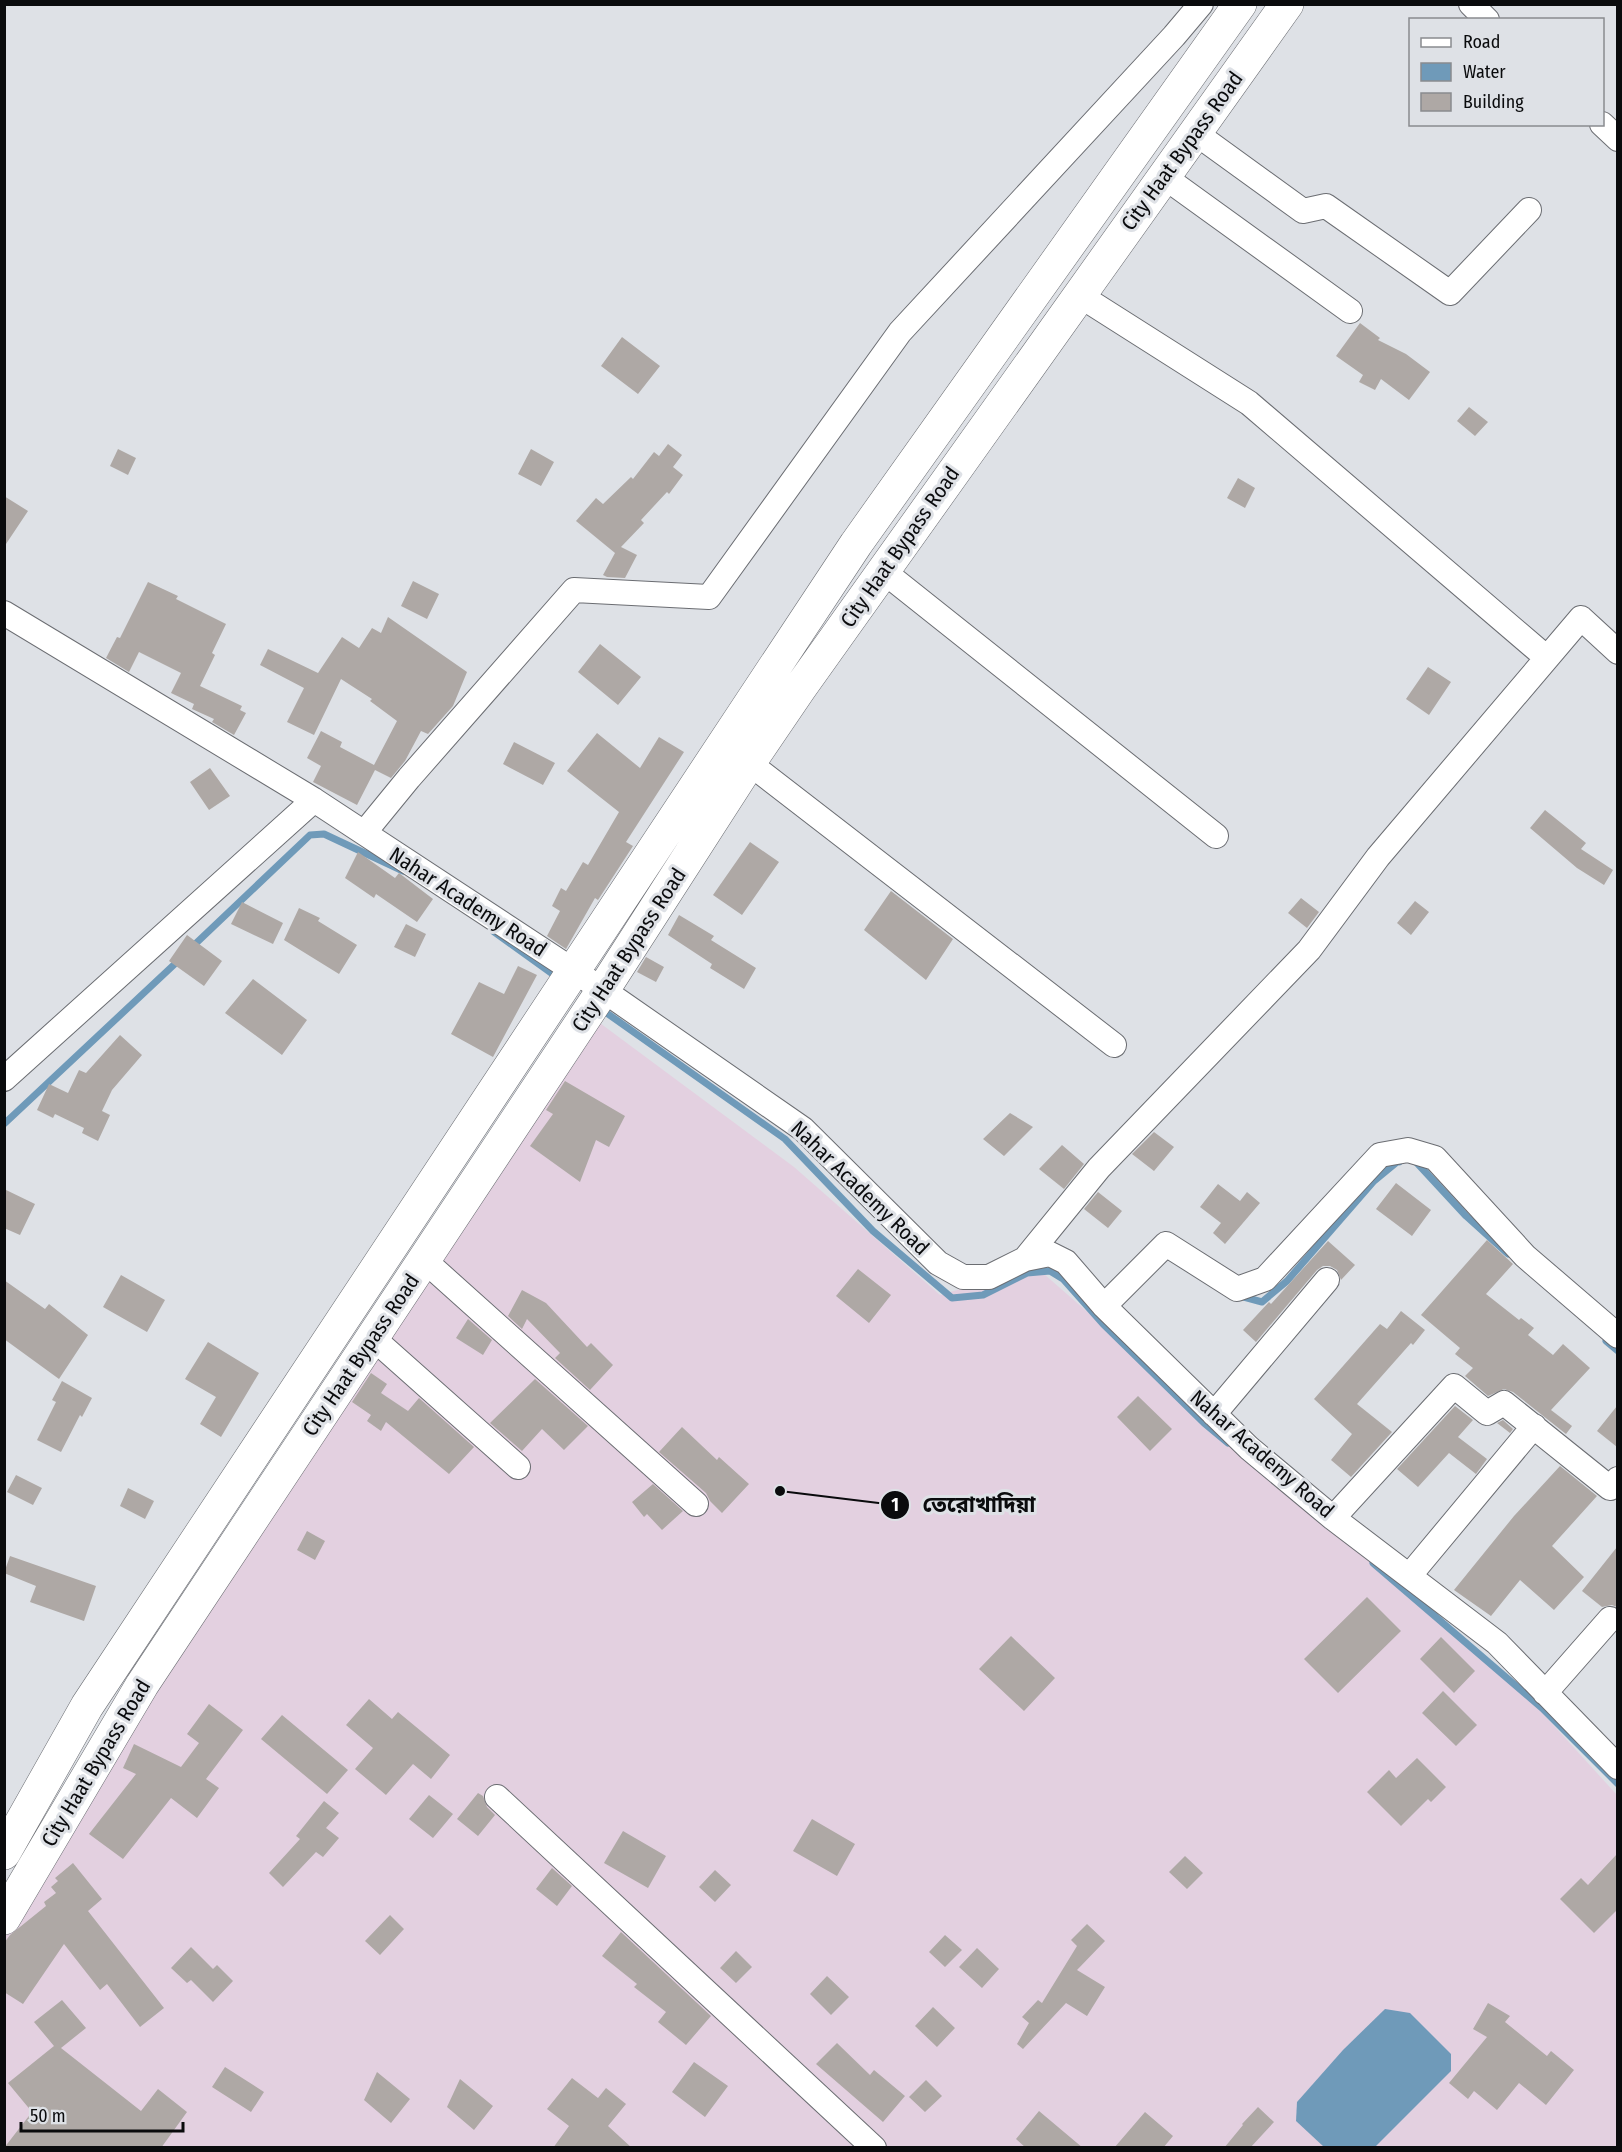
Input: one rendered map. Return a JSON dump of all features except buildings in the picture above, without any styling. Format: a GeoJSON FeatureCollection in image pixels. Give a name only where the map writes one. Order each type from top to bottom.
{"type":"FeatureCollection","features":[{"type":"Feature","properties":{"kind":"main road","name":"City Haat Bypass Road"},"geometry":{"type":"LineString","coordinates":[[4,1853],[87,1706],[856,544],[1240,4]]}},
{"type":"Feature","properties":{"kind":"main road","name":"City Haat Bypass Road"},"geometry":{"type":"LineString","coordinates":[[4,1918],[142,1685],[603,990],[749,763],[1194,132],[1287,4]]}},
{"type":"Feature","properties":{"kind":"street"},"geometry":{"type":"LineString","coordinates":[[364,833],[409,778],[574,590],[709,597],[900,332],[1201,4]]}},
{"type":"Feature","properties":{"kind":"street"},"geometry":{"type":"LineString","coordinates":[[1471,4],[1485,18]]}},
{"type":"Feature","properties":{"kind":"street"},"geometry":{"type":"LineString","coordinates":[[1604,126],[1617,139]]}},
{"type":"Feature","properties":{"kind":"street"},"geometry":{"type":"LineString","coordinates":[[1194,132],[1303,211],[1326,206],[1450,293],[1528,210]]}},
{"type":"Feature","properties":{"kind":"street"},"geometry":{"type":"LineString","coordinates":[[1163,176],[1350,311]]}},
{"type":"Feature","properties":{"kind":"street"},"geometry":{"type":"LineString","coordinates":[[1079,295],[1249,403],[1546,658]]}},
{"type":"Feature","properties":{"kind":"street"},"geometry":{"type":"LineString","coordinates":[[883,571],[1216,836]]}},
{"type":"Feature","properties":{"kind":"street","name":"Nahar Academy Road"},"geometry":{"type":"LineString","coordinates":[[4,613],[314,800],[603,990],[803,1129],[935,1266],[963,1277],[989,1277],[1025,1259],[1050,1254],[1065,1262],[1104,1306],[1249,1448],[1334,1518],[1497,1643],[1617,1767]]}},
{"type":"Feature","properties":{"kind":"street"},"geometry":{"type":"LineString","coordinates":[[1025,1259],[1099,1168],[1309,950],[1378,857],[1581,618],[1617,652]]}},
{"type":"Feature","properties":{"kind":"street"},"geometry":{"type":"LineString","coordinates":[[749,763],[1114,1045]]}},
{"type":"Feature","properties":{"kind":"street"},"geometry":{"type":"LineString","coordinates":[[4,1079],[314,800]]}},
{"type":"Feature","properties":{"kind":"street"},"geometry":{"type":"LineString","coordinates":[[1104,1306],[1166,1244],[1237,1290],[1265,1279],[1380,1155],[1408,1150],[1435,1158],[1525,1256],[1617,1336]]}},
{"type":"Feature","properties":{"kind":"street"},"geometry":{"type":"LineString","coordinates":[[424,1260],[696,1504]]}},
{"type":"Feature","properties":{"kind":"street"},"geometry":{"type":"LineString","coordinates":[[1214,1414],[1327,1281]]}},
{"type":"Feature","properties":{"kind":"street"},"geometry":{"type":"LineString","coordinates":[[373,1338],[518,1467]]}},
{"type":"Feature","properties":{"kind":"street"},"geometry":{"type":"LineString","coordinates":[[1334,1518],[1454,1386],[1486,1413],[1504,1403],[1610,1488],[1617,1479]]}},
{"type":"Feature","properties":{"kind":"street"},"geometry":{"type":"LineString","coordinates":[[1410,1575],[1534,1426]]}},
{"type":"Feature","properties":{"kind":"street"},"geometry":{"type":"LineString","coordinates":[[1545,1693],[1610,1619]]}},
{"type":"Feature","properties":{"kind":"street"},"geometry":{"type":"LineString","coordinates":[[497,1797],[874,2148]]}},
{"type":"Feature","properties":{"kind":"shaded area"},"geometry":{"type":"Polygon","coordinates":[[[585,1012],[794,1167],[940,1295],[1036,1267],[1526,1695],[1617,1795],[1617,2147],[5,2148],[5,1922],[585,1012]]]}},
{"type":"Feature","properties":{"kind":"water"},"geometry":{"type":"Polygon","coordinates":[[[1385,2009],[1410,2013],[1451,2054],[1451,2071],[1375,2147],[1324,2147],[1296,2121],[1297,2102],[1343,2050],[1385,2009]]]}},
{"type":"Feature","properties":{"kind":"waterway"},"geometry":{"type":"LineString","coordinates":[[191,948],[310,835],[324,834],[403,871]]}},
{"type":"Feature","properties":{"kind":"waterway"},"geometry":{"type":"LineString","coordinates":[[494,932],[558,978]]}},
{"type":"Feature","properties":{"kind":"waterway"},"geometry":{"type":"LineString","coordinates":[[4,1124],[179,960]]}},
{"type":"Feature","properties":{"kind":"waterway"},"geometry":{"type":"LineString","coordinates":[[601,1009],[785,1139],[873,1231],[952,1298],[983,1295],[1027,1273],[1050,1271],[1063,1279],[1103,1324],[1204,1423],[1228,1443]]}},
{"type":"Feature","properties":{"kind":"waterway"},"geometry":{"type":"LineString","coordinates":[[1240,1296],[1262,1302],[1287,1281],[1374,1181],[1399,1162]]}},
{"type":"Feature","properties":{"kind":"waterway"},"geometry":{"type":"LineString","coordinates":[[1417,1163],[1466,1216],[1508,1254]]}},
{"type":"Feature","properties":{"kind":"waterway"},"geometry":{"type":"LineString","coordinates":[[1606,1341],[1618,1351]]}},
{"type":"Feature","properties":{"kind":"waterway"},"geometry":{"type":"LineString","coordinates":[[1373,1563],[1542,1708],[1618,1784]]}},
{"type":"Feature","properties":{"kind":"place","name":"তেরোখাদিয়া"},"geometry":{"type":"Point","coordinates":[780,1491]}}]}
